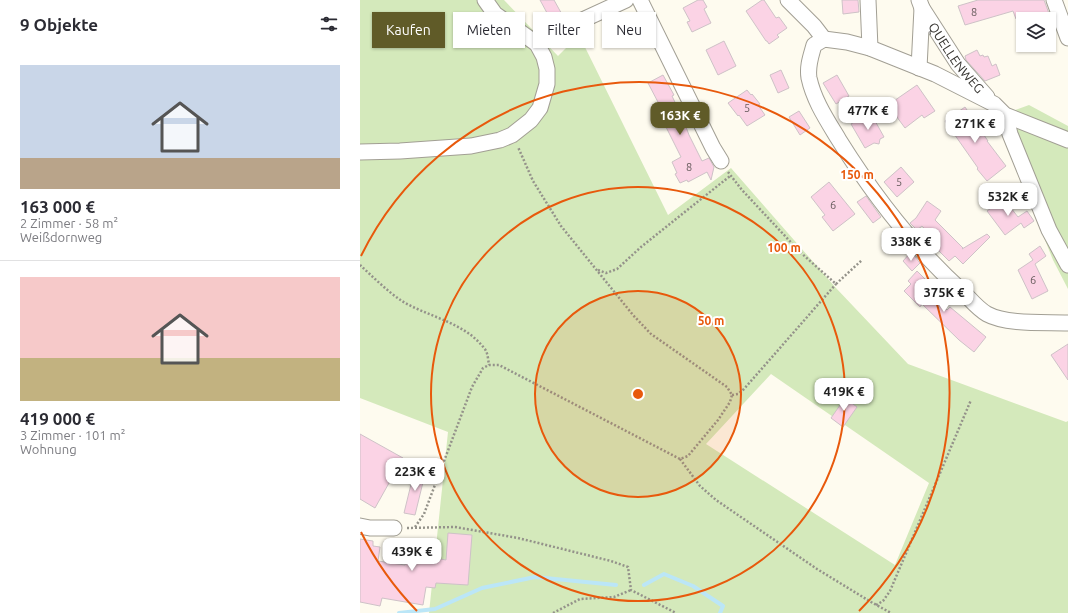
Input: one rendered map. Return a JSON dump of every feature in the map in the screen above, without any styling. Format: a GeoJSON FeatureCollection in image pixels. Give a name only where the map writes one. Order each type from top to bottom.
{"type":"FeatureCollection","features":[{"type":"Feature","properties":{"kind":"street"},"geometry":{"type":"LineString","coordinates":[[485,0],[495,14],[533,41]]}},
{"type":"Feature","properties":{"kind":"street"},"geometry":{"type":"LineString","coordinates":[[594,15],[626,0]]}},
{"type":"Feature","properties":{"kind":"street"},"geometry":{"type":"LineString","coordinates":[[640,0],[713,148],[721,161]]}},
{"type":"Feature","properties":{"kind":"street"},"geometry":{"type":"LineString","coordinates":[[788,0],[814,26],[824,39]]}},
{"type":"Feature","properties":{"kind":"street"},"geometry":{"type":"LineString","coordinates":[[868,0],[870,48]]}},
{"type":"Feature","properties":{"kind":"street"},"geometry":{"type":"LineString","coordinates":[[1054,0],[1068,38]]}},
{"type":"Feature","properties":{"kind":"street","name":"QUELLENWEG"},"geometry":{"type":"LineString","coordinates":[[919,68],[920,4]]}},
{"type":"Feature","properties":{"kind":"street","name":"QUELLENWEG"},"geometry":{"type":"LineString","coordinates":[[920,4],[958,64],[994,104]]}},
{"type":"Feature","properties":{"kind":"street"},"geometry":{"type":"LineString","coordinates":[[1068,140],[1005,115],[994,104],[961,87],[870,48],[847,42],[824,39],[814,45],[808,66],[809,77],[818,106],[876,195],[917,247],[946,277],[986,313],[997,318],[1005,319],[1068,323]]}},
{"type":"Feature","properties":{"kind":"street"},"geometry":{"type":"LineString","coordinates":[[360,152],[470,146],[500,140],[512,135],[531,120],[540,108],[546,84],[547,69],[539,48]]}},
{"type":"Feature","properties":{"kind":"street"},"geometry":{"type":"LineString","coordinates":[[1005,115],[1010,134],[1050,230],[1068,265]]}},
{"type":"Feature","properties":{"kind":"street"},"geometry":{"type":"LineString","coordinates":[[360,526],[370,528],[394,528]]}},
{"type":"Feature","properties":{"kind":"path"},"geometry":{"type":"LineString","coordinates":[[512,135],[533,181],[561,226],[633,315],[651,334],[727,387],[732,395],[730,402],[718,420],[688,456],[680,459]]}},
{"type":"Feature","properties":{"kind":"path"},"geometry":{"type":"LineString","coordinates":[[721,161],[730,176],[800,252],[836,284]]}},
{"type":"Feature","properties":{"kind":"path"},"geometry":{"type":"LineString","coordinates":[[597,270],[606,273],[617,269],[730,176]]}},
{"type":"Feature","properties":{"kind":"path"},"geometry":{"type":"LineString","coordinates":[[732,395],[738,394],[744,390],[836,284],[862,260]]}},
{"type":"Feature","properties":{"kind":"path"},"geometry":{"type":"LineString","coordinates":[[360,264],[401,300],[422,312],[442,319],[471,335],[486,349],[489,365]]}},
{"type":"Feature","properties":{"kind":"path"},"geometry":{"type":"LineString","coordinates":[[415,528],[424,514],[472,387],[483,368],[489,365],[499,365],[680,459],[700,486],[716,500],[817,569],[875,605],[891,613]]}},
{"type":"Feature","properties":{"kind":"path"},"geometry":{"type":"LineString","coordinates":[[875,605],[883,601],[890,591],[971,400]]}},
{"type":"Feature","properties":{"kind":"path"},"geometry":{"type":"LineString","coordinates":[[394,528],[455,527],[476,530],[518,538],[612,560],[628,568],[631,590]]}},
{"type":"Feature","properties":{"kind":"path"},"geometry":{"type":"LineString","coordinates":[[553,613],[580,599],[614,597],[631,590],[676,613]]}},
{"type":"Feature","properties":{"kind":"green space"},"geometry":{"type":"Polygon","coordinates":[[[360,0],[504,0],[516,12],[453,12],[453,48],[525,48],[525,22],[533,30],[533,48],[550,48],[558,56],[566,48],[585,48],[668,215],[731,168],[836,288],[908,364],[1066,422],[1068,421],[1068,613],[429,613],[448,432],[360,398],[360,0]],[[771,374],[706,444],[895,565],[929,483],[771,374]]]}},
{"type":"Feature","properties":{"kind":"green space"},"geometry":{"type":"Polygon","coordinates":[[[1029,105],[1068,126],[1068,289],[1053,260],[996,117],[1029,105]]]}},
{"type":"Feature","properties":{"kind":"building"},"geometry":{"type":"Polygon","coordinates":[[[540,0],[554,0],[561,12],[546,12],[540,0]]]}},
{"type":"Feature","properties":{"kind":"building"},"geometry":{"type":"Polygon","coordinates":[[[698,0],[703,0],[707,7],[704,9],[711,23],[692,32],[687,22],[690,21],[683,8],[698,0]]]}},
{"type":"Feature","properties":{"kind":"building"},"geometry":{"type":"Polygon","coordinates":[[[764,0],[776,18],[779,17],[787,28],[777,35],[779,37],[769,44],[746,11],[764,0]]]}},
{"type":"Feature","properties":{"kind":"building"},"geometry":{"type":"Polygon","coordinates":[[[842,0],[858,0],[859,12],[843,14],[842,0]]]}},
{"type":"Feature","properties":{"kind":"building"},"geometry":{"type":"Polygon","coordinates":[[[978,0],[1044,0],[1048,12],[1016,12],[1016,19],[1013,11],[965,25],[958,6],[978,0]]]}},
{"type":"Feature","properties":{"kind":"building"},"geometry":{"type":"Polygon","coordinates":[[[724,41],[736,66],[718,75],[706,50],[724,41]]]}},
{"type":"Feature","properties":{"kind":"building"},"geometry":{"type":"Polygon","coordinates":[[[977,50],[980,56],[988,56],[992,66],[996,64],[1000,75],[985,81],[966,60],[965,56],[977,50]]]}},
{"type":"Feature","properties":{"kind":"building"},"geometry":{"type":"Polygon","coordinates":[[[781,70],[789,88],[778,93],[770,75],[781,70]]]}},
{"type":"Feature","properties":{"kind":"building"},"geometry":{"type":"Polygon","coordinates":[[[663,75],[674,95],[672,96],[702,161],[709,158],[714,167],[711,180],[707,172],[688,182],[687,180],[680,183],[675,174],[677,173],[672,162],[681,157],[666,127],[670,125],[648,83],[663,75]]]}},
{"type":"Feature","properties":{"kind":"building"},"geometry":{"type":"Polygon","coordinates":[[[837,75],[849,96],[836,104],[823,83],[837,75]]]}},
{"type":"Feature","properties":{"kind":"building"},"geometry":{"type":"Polygon","coordinates":[[[917,85],[935,111],[924,118],[922,115],[905,128],[888,105],[917,85]]]}},
{"type":"Feature","properties":{"kind":"building"},"geometry":{"type":"Polygon","coordinates":[[[747,90],[760,104],[758,105],[765,115],[747,126],[728,103],[747,90]]]}},
{"type":"Feature","properties":{"kind":"building"},"geometry":{"type":"Polygon","coordinates":[[[965,107],[987,141],[1006,166],[987,181],[977,169],[978,168],[945,121],[965,107]]]}},
{"type":"Feature","properties":{"kind":"building"},"geometry":{"type":"Polygon","coordinates":[[[799,111],[810,128],[800,135],[789,117],[799,111]]]}},
{"type":"Feature","properties":{"kind":"building"},"geometry":{"type":"Polygon","coordinates":[[[868,114],[872,121],[874,119],[884,137],[880,139],[879,144],[874,143],[865,148],[851,124],[868,114]]]}},
{"type":"Feature","properties":{"kind":"building"},"geometry":{"type":"Polygon","coordinates":[[[901,167],[914,182],[897,197],[884,182],[901,167]]]}},
{"type":"Feature","properties":{"kind":"building"},"geometry":{"type":"Polygon","coordinates":[[[829,182],[855,214],[833,231],[822,217],[825,215],[811,197],[829,182]]]}},
{"type":"Feature","properties":{"kind":"building"},"geometry":{"type":"Polygon","coordinates":[[[866,196],[881,217],[873,223],[857,202],[866,196]]]}},
{"type":"Feature","properties":{"kind":"building"},"geometry":{"type":"Polygon","coordinates":[[[1004,199],[1018,217],[1027,211],[1034,221],[1024,228],[1021,223],[1005,235],[987,211],[1004,199]]]}},
{"type":"Feature","properties":{"kind":"building"},"geometry":{"type":"Polygon","coordinates":[[[927,201],[941,211],[935,220],[963,248],[962,249],[987,234],[990,237],[963,264],[955,256],[949,261],[934,246],[937,243],[922,226],[917,230],[910,223],[916,218],[927,201]]]}},
{"type":"Feature","properties":{"kind":"building"},"geometry":{"type":"Polygon","coordinates":[[[1040,246],[1046,256],[1035,264],[1048,291],[1032,299],[1018,270],[1033,260],[1029,254],[1040,246]]]}},
{"type":"Feature","properties":{"kind":"building"},"geometry":{"type":"Polygon","coordinates":[[[911,252],[920,263],[912,271],[903,261],[911,252]]]}},
{"type":"Feature","properties":{"kind":"building"},"geometry":{"type":"Polygon","coordinates":[[[917,271],[935,291],[932,295],[947,310],[950,307],[986,337],[974,352],[959,340],[922,304],[920,307],[904,291],[911,284],[908,281],[917,271]]]}},
{"type":"Feature","properties":{"kind":"building"},"geometry":{"type":"Polygon","coordinates":[[[1068,344],[1068,380],[1051,355],[1068,344]]]}},
{"type":"Feature","properties":{"kind":"building"},"geometry":{"type":"Polygon","coordinates":[[[845,398],[857,407],[843,427],[831,418],[845,398]]]}},
{"type":"Feature","properties":{"kind":"building"},"geometry":{"type":"Polygon","coordinates":[[[360,434],[403,458],[375,508],[360,499],[360,434]]]}},
{"type":"Feature","properties":{"kind":"building"},"geometry":{"type":"Polygon","coordinates":[[[415,468],[426,470],[415,515],[404,513],[415,468]]]}},
{"type":"Feature","properties":{"kind":"building"},"geometry":{"type":"Polygon","coordinates":[[[448,533],[472,535],[468,585],[436,583],[435,588],[426,587],[423,605],[382,598],[380,606],[360,602],[360,539],[373,541],[373,546],[380,547],[378,561],[405,565],[407,553],[446,560],[448,533]]]}},
{"type":"Feature","properties":{"kind":"waterway"},"geometry":{"type":"LineString","coordinates":[[644,585],[664,574],[693,586],[723,606],[720,613]]}},
{"type":"Feature","properties":{"kind":"waterway"},"geometry":{"type":"LineString","coordinates":[[399,613],[435,609],[482,588],[535,577],[616,585]]}}]}
